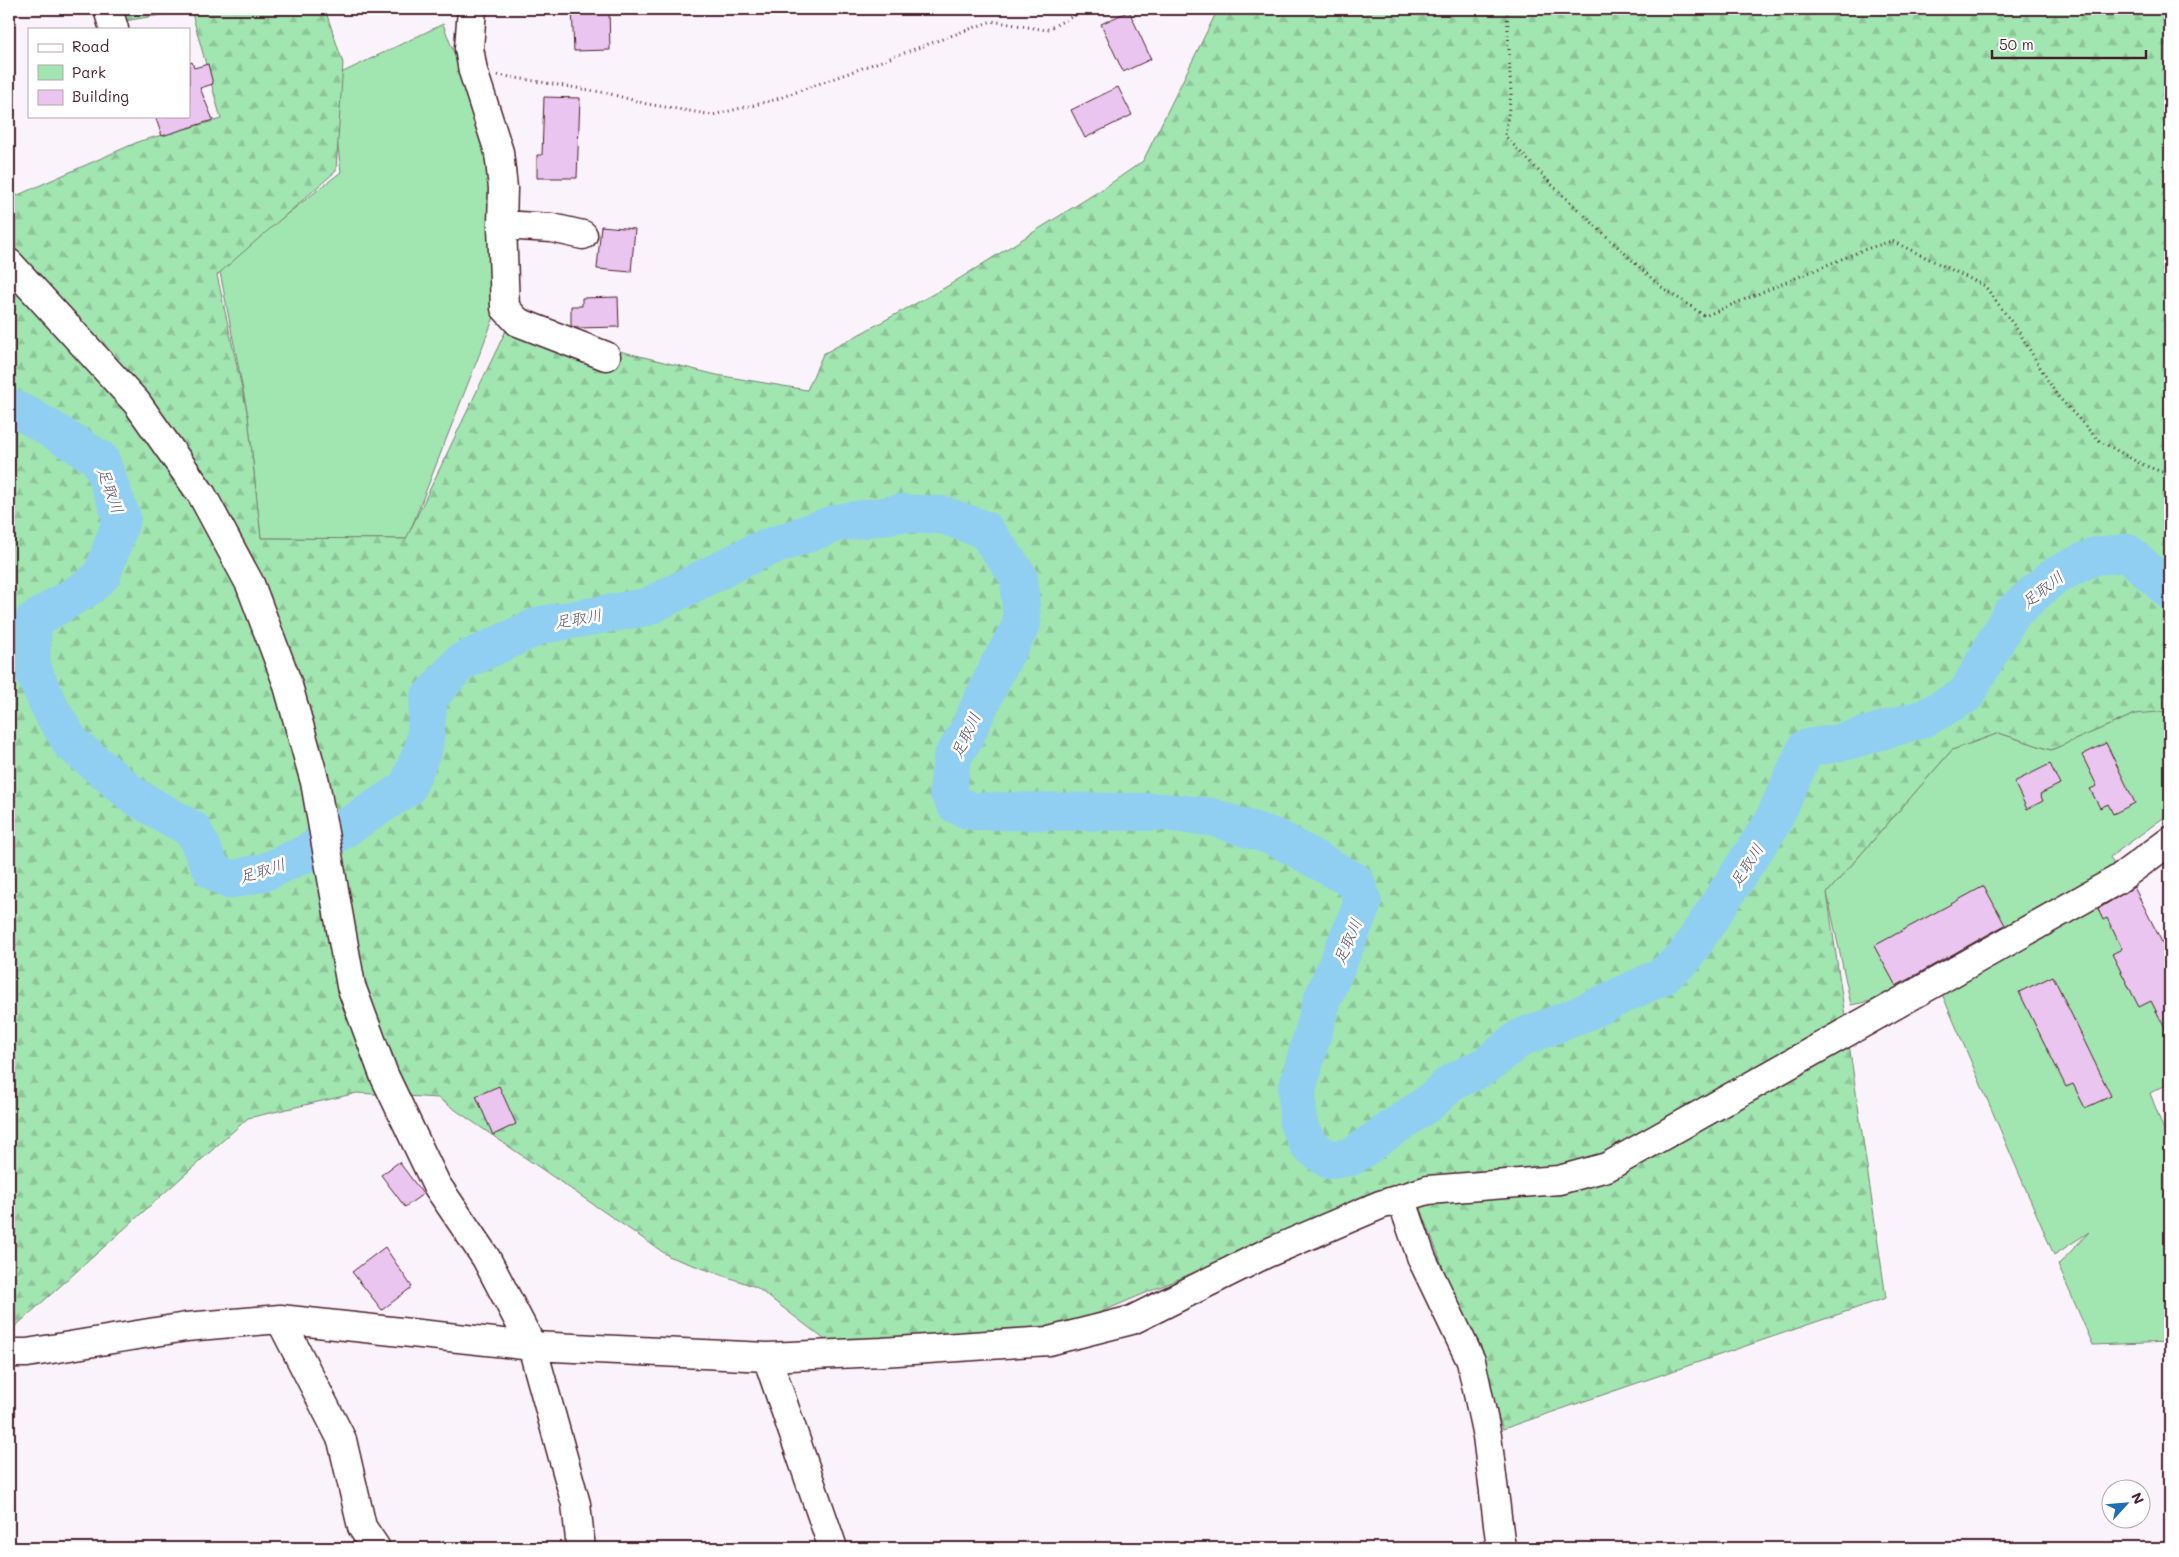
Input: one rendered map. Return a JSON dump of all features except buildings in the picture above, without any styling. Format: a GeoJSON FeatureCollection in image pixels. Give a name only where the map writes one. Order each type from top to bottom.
{"type":"FeatureCollection","features":[{"type":"Feature","properties":{"kind":"street"},"geometry":{"type":"LineString","coordinates":[[108,9],[114,28]]}},
{"type":"Feature","properties":{"kind":"street"},"geometry":{"type":"LineString","coordinates":[[472,9],[469,48],[473,71],[500,152],[503,188],[502,225],[505,308],[518,322],[606,356]]}},
{"type":"Feature","properties":{"kind":"street"},"geometry":{"type":"LineString","coordinates":[[502,225],[552,228],[584,234]]}},
{"type":"Feature","properties":{"kind":"street"},"geometry":{"type":"LineString","coordinates":[[9,263],[137,403],[202,495],[250,584],[287,682],[315,782],[351,986],[384,1075],[436,1184],[486,1258],[532,1346],[576,1504],[581,1548]]}},
{"type":"Feature","properties":{"kind":"street"},"geometry":{"type":"LineString","coordinates":[[9,1352],[27,1353],[186,1327],[280,1319],[532,1346],[768,1358],[1049,1340],[1132,1320],[1263,1255],[1401,1198],[1428,1190],[1559,1180],[1607,1167],[2117,880],[2170,842]]}},
{"type":"Feature","properties":{"kind":"street"},"geometry":{"type":"LineString","coordinates":[[1401,1198],[1422,1259],[1471,1361],[1487,1436],[1501,1548]]}},
{"type":"Feature","properties":{"kind":"street"},"geometry":{"type":"LineString","coordinates":[[280,1319],[342,1440],[362,1527],[376,1548]]}},
{"type":"Feature","properties":{"kind":"street"},"geometry":{"type":"LineString","coordinates":[[768,1358],[833,1548]]}},
{"type":"Feature","properties":{"kind":"path"},"geometry":{"type":"LineString","coordinates":[[473,71],[607,93],[647,104],[713,115],[774,100],[992,21],[1046,30],[1087,9]]}},
{"type":"Feature","properties":{"kind":"path"},"geometry":{"type":"LineString","coordinates":[[1508,9],[1511,94],[1505,136],[1554,187],[1660,286],[1704,316],[1863,250],[1892,241],[1985,286],[2019,332],[2056,394],[2098,440],[2141,464],[2170,475]]}},
{"type":"Feature","properties":{"kind":"green space"},"geometry":{"type":"Polygon","coordinates":[[[109,9],[325,9],[343,63],[336,171],[217,275],[248,416],[261,538],[406,539],[509,324],[717,375],[807,390],[823,354],[946,287],[1104,188],[1143,161],[1217,11],[1241,9],[2170,9],[2170,711],[2135,714],[2051,750],[1999,733],[1952,750],[1827,893],[1886,1298],[1503,1429],[1413,1187],[1275,1238],[1061,1329],[833,1346],[756,1287],[670,1257],[438,1098],[357,1093],[248,1118],[9,1332],[9,199],[140,141],[221,119],[191,10],[112,23],[109,9]]]}},
{"type":"Feature","properties":{"kind":"green space"},"geometry":{"type":"Polygon","coordinates":[[[443,24],[469,93],[489,168],[496,312],[407,539],[261,538],[248,416],[219,267],[341,172],[334,114],[337,75],[443,24]]]}},
{"type":"Feature","properties":{"kind":"green space"},"geometry":{"type":"Polygon","coordinates":[[[2170,706],[2170,813],[2110,857],[2170,977],[2170,1083],[2150,1093],[2170,1146],[2170,1342],[2093,1345],[2058,1265],[2089,1232],[2054,1255],[1939,987],[1851,1005],[1827,893],[1952,750],[1999,733],[2051,750],[2135,714],[2170,706]]]}},
{"type":"Feature","properties":{"kind":"waterway","name":"足取川"},"geometry":{"type":"LineString","coordinates":[[9,407],[29,416],[100,459],[122,518],[102,575],[90,586],[33,621],[31,666],[50,708],[71,743],[134,796],[193,830],[212,870],[229,880],[265,872],[307,853],[407,788],[424,747],[429,698],[461,662],[541,625],[647,607],[756,552],[837,523],[901,513],[943,515],[985,530],[1019,577],[1022,624],[997,669],[966,735],[952,758],[948,791],[955,804],[971,811],[1163,812],[1211,817],[1277,838],[1356,882],[1363,903],[1322,1000],[1297,1090],[1298,1123],[1308,1144],[1329,1160],[1351,1157],[1430,1102],[1451,1083],[1487,1065],[1520,1038],[1575,1017],[1661,977],[1684,958],[1772,823],[1806,748],[1840,743],[1925,718],[1966,695],[2011,614],[2054,576],[2095,556],[2128,553],[2170,591]]}}]}
